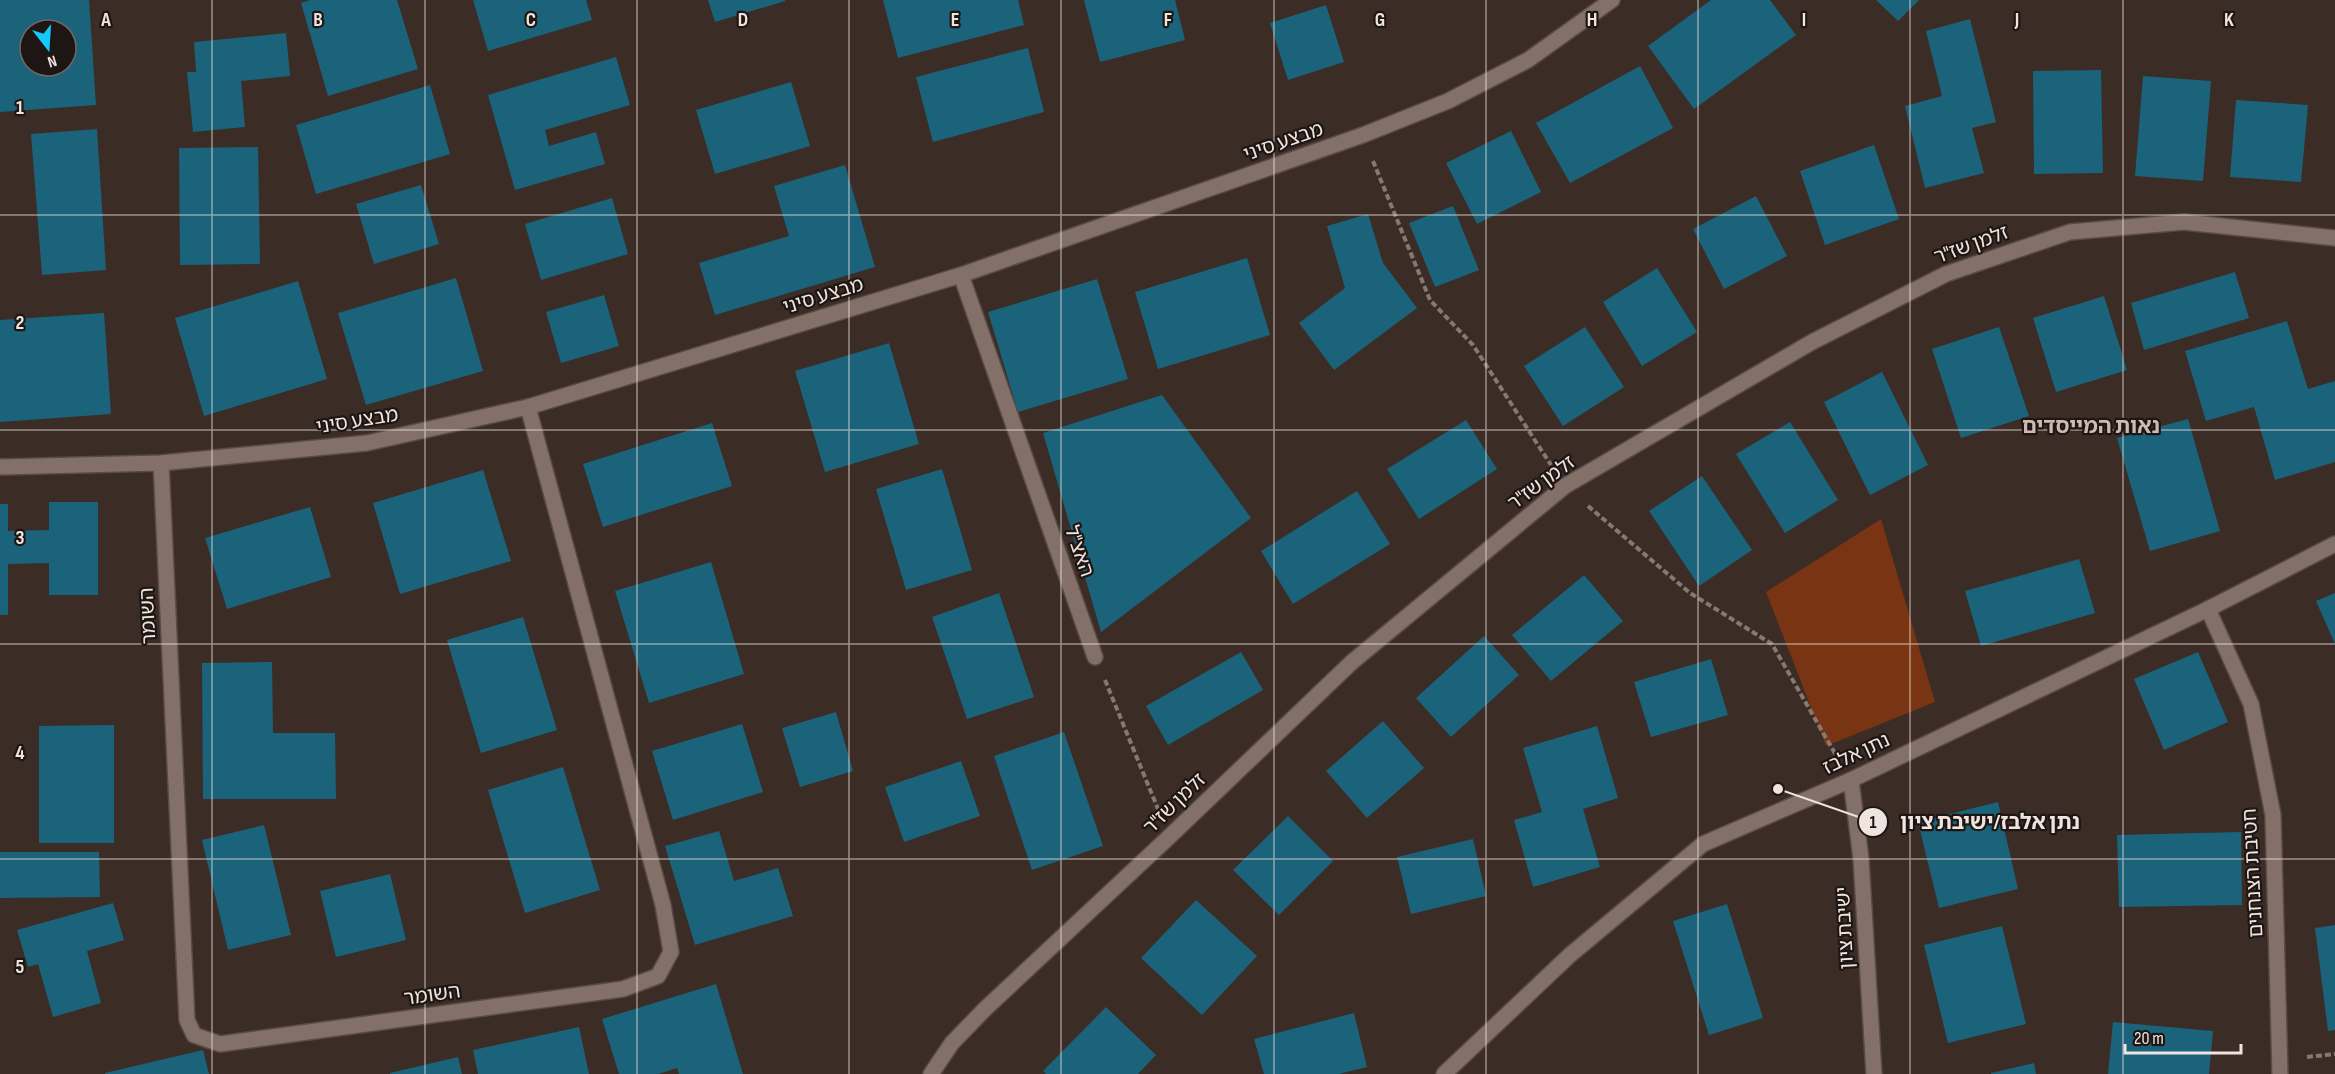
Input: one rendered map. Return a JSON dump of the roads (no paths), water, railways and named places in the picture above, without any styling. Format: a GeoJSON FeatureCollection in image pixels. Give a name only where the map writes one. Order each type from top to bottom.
{"type":"FeatureCollection","features":[{"type":"Feature","properties":{"kind":"street","name":"מבצע סיני"},"geometry":{"type":"LineString","coordinates":[[0,467],[161,463],[367,443],[528,407],[961,275],[1363,135],[1448,101],[1528,60],[1612,0]]}},
{"type":"Feature","properties":{"kind":"street","name":"זלמן שז\"ר"},"geometry":{"type":"LineString","coordinates":[[931,1074],[952,1043],[985,1009],[1352,662],[1565,486],[1812,342],[1946,274],[2070,232],[2184,222],[2335,238]]}},
{"type":"Feature","properties":{"kind":"street","name":"האצ\"ל"},"geometry":{"type":"LineString","coordinates":[[961,275],[1095,657]]}},
{"type":"Feature","properties":{"kind":"street","name":"השומר"},"geometry":{"type":"LineString","coordinates":[[161,463],[188,1020],[194,1035],[220,1044],[623,989],[658,976],[671,952],[663,905],[528,407]]}},
{"type":"Feature","properties":{"kind":"street","name":"נתן אלבז"},"geometry":{"type":"LineString","coordinates":[[1444,1074],[1570,955],[1703,844],[1851,780],[2208,609],[2335,544]]}},
{"type":"Feature","properties":{"kind":"street","name":"חטיבת הצנחנים"},"geometry":{"type":"LineString","coordinates":[[2208,609],[2251,704],[2273,815],[2280,1074]]}},
{"type":"Feature","properties":{"kind":"street","name":"ישיבת ציון"},"geometry":{"type":"LineString","coordinates":[[1851,780],[1861,859],[1874,1074]]}},
{"type":"Feature","properties":{"kind":"place","name":"נתן אלבז/ישיבת ציון"},"geometry":{"type":"Point","coordinates":[1778,789]}},
{"type":"Feature","properties":{"kind":"district","name":"נאות המייסדים"},"geometry":{"type":"Point","coordinates":[2091,426]}}]}
